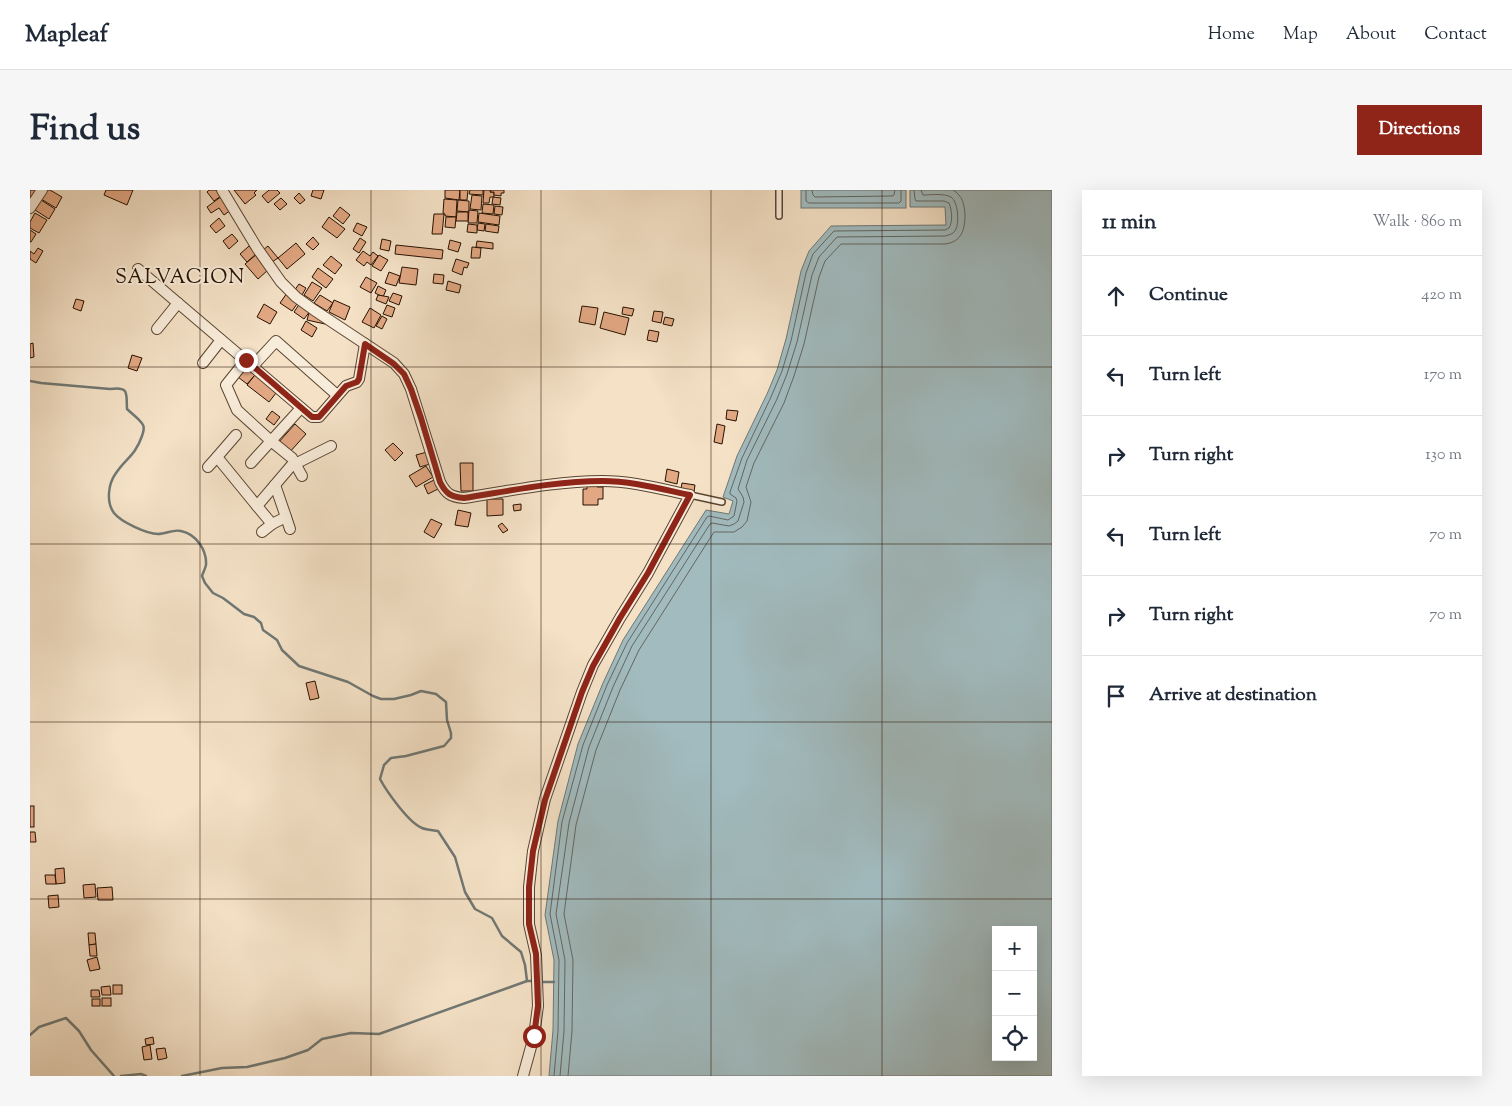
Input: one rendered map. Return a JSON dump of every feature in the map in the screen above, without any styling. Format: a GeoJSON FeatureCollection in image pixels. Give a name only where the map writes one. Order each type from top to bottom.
{"type":"FeatureCollection","features":[{"type":"Feature","properties":{"kind":"street"},"geometry":{"type":"LineString","coordinates":[[30,208],[42,190]]}},
{"type":"Feature","properties":{"kind":"street"},"geometry":{"type":"LineString","coordinates":[[222,190],[257,248],[281,282],[296,297],[394,364],[404,374],[421,418],[440,482],[445,491],[453,497],[464,498],[542,486],[603,481],[626,483],[690,495],[648,573],[593,666],[582,692],[545,800],[533,851],[529,887],[529,924],[536,954],[538,1006],[534,1036],[523,1076]]}},
{"type":"Feature","properties":{"kind":"street"},"geometry":{"type":"LineString","coordinates":[[138,269],[312,417],[319,417],[346,386],[357,382],[365,344]]}},
{"type":"Feature","properties":{"kind":"street"},"geometry":{"type":"LineString","coordinates":[[157,328],[178,304]]}},
{"type":"Feature","properties":{"kind":"street"},"geometry":{"type":"LineString","coordinates":[[203,363],[221,340]]}},
{"type":"Feature","properties":{"kind":"street"},"geometry":{"type":"LineString","coordinates":[[302,476],[292,458],[237,410],[226,385],[276,341],[337,395]]}},
{"type":"Feature","properties":{"kind":"street"},"geometry":{"type":"LineString","coordinates":[[251,463],[300,408]]}},
{"type":"Feature","properties":{"kind":"street"},"geometry":{"type":"LineString","coordinates":[[208,467],[236,435]]}},
{"type":"Feature","properties":{"kind":"street"},"geometry":{"type":"LineString","coordinates":[[257,506],[292,466],[331,446]]}},
{"type":"Feature","properties":{"kind":"street"},"geometry":{"type":"LineString","coordinates":[[217,457],[272,524]]}},
{"type":"Feature","properties":{"kind":"street"},"geometry":{"type":"LineString","coordinates":[[275,485],[290,530]]}},
{"type":"Feature","properties":{"kind":"street"},"geometry":{"type":"LineString","coordinates":[[262,532],[286,517]]}},
{"type":"Feature","properties":{"kind":"lane"},"geometry":{"type":"LineString","coordinates":[[779,190],[779,216]]}},
{"type":"Feature","properties":{"kind":"lane"},"geometry":{"type":"LineString","coordinates":[[690,495],[722,502]]}},
{"type":"Feature","properties":{"kind":"water"},"geometry":{"type":"Polygon","coordinates":[[[801,190],[906,190],[906,208],[801,208],[801,190]]]}},
{"type":"Feature","properties":{"kind":"water"},"geometry":{"type":"Polygon","coordinates":[[[910,190],[1052,190],[1052,1076],[549,1076],[553,1030],[554,960],[545,915],[558,821],[578,744],[603,683],[623,640],[706,510],[729,514],[733,501],[723,497],[737,456],[777,370],[801,271],[809,251],[831,226],[946,225],[945,207],[910,207],[910,190]]]}},
{"type":"Feature","properties":{"kind":"building"},"geometry":{"type":"Polygon","coordinates":[[[30,190],[36,190],[30,198],[30,190]]]}},
{"type":"Feature","properties":{"kind":"building"},"geometry":{"type":"Polygon","coordinates":[[[46,190],[50,190],[62,197],[56,208],[41,199],[46,190]]]}},
{"type":"Feature","properties":{"kind":"building"},"geometry":{"type":"Polygon","coordinates":[[[106,190],[133,190],[127,205],[104,195],[106,190]]]}},
{"type":"Feature","properties":{"kind":"building"},"geometry":{"type":"Polygon","coordinates":[[[209,190],[216,190],[221,196],[214,201],[207,192],[209,190]]]}},
{"type":"Feature","properties":{"kind":"building"},"geometry":{"type":"Polygon","coordinates":[[[234,190],[257,190],[254,193],[256,195],[245,204],[234,190]]]}},
{"type":"Feature","properties":{"kind":"building"},"geometry":{"type":"Polygon","coordinates":[[[269,190],[277,190],[280,193],[268,203],[262,196],[269,190]]]}},
{"type":"Feature","properties":{"kind":"building"},"geometry":{"type":"Polygon","coordinates":[[[313,190],[324,190],[321,199],[311,196],[313,190]]]}},
{"type":"Feature","properties":{"kind":"building"},"geometry":{"type":"Polygon","coordinates":[[[445,190],[460,190],[459,200],[445,198],[445,190]]]}},
{"type":"Feature","properties":{"kind":"building"},"geometry":{"type":"Polygon","coordinates":[[[460,190],[468,190],[467,200],[460,200],[460,190]]]}},
{"type":"Feature","properties":{"kind":"building"},"geometry":{"type":"Polygon","coordinates":[[[470,190],[483,190],[483,195],[469,194],[470,190]]]}},
{"type":"Feature","properties":{"kind":"building"},"geometry":{"type":"Polygon","coordinates":[[[484,190],[494,192],[494,197],[490,197],[489,203],[483,203],[484,190]]]}},
{"type":"Feature","properties":{"kind":"building"},"geometry":{"type":"Polygon","coordinates":[[[491,190],[504,190],[504,193],[501,193],[501,196],[494,195],[494,192],[490,192],[491,190]]]}},
{"type":"Feature","properties":{"kind":"building"},"geometry":{"type":"Polygon","coordinates":[[[299,193],[305,200],[300,204],[294,198],[299,193]]]}},
{"type":"Feature","properties":{"kind":"building"},"geometry":{"type":"Polygon","coordinates":[[[472,195],[482,196],[481,210],[470,209],[472,195]]]}},
{"type":"Feature","properties":{"kind":"building"},"geometry":{"type":"Polygon","coordinates":[[[222,196],[231,210],[224,215],[219,208],[211,213],[207,207],[222,196]]]}},
{"type":"Feature","properties":{"kind":"building"},"geometry":{"type":"Polygon","coordinates":[[[493,197],[501,198],[500,205],[492,204],[493,197]]]}},
{"type":"Feature","properties":{"kind":"building"},"geometry":{"type":"Polygon","coordinates":[[[281,198],[287,204],[280,210],[274,204],[281,198]]]}},
{"type":"Feature","properties":{"kind":"building"},"geometry":{"type":"Polygon","coordinates":[[[444,199],[457,200],[456,217],[445,216],[443,213],[444,199]]]}},
{"type":"Feature","properties":{"kind":"building"},"geometry":{"type":"Polygon","coordinates":[[[41,200],[55,209],[49,219],[35,210],[41,200]]]}},
{"type":"Feature","properties":{"kind":"building"},"geometry":{"type":"Polygon","coordinates":[[[458,200],[469,201],[469,212],[457,211],[458,200]]]}},
{"type":"Feature","properties":{"kind":"building"},"geometry":{"type":"Polygon","coordinates":[[[483,204],[494,205],[493,214],[482,213],[483,204]]]}},
{"type":"Feature","properties":{"kind":"building"},"geometry":{"type":"Polygon","coordinates":[[[495,206],[503,207],[502,215],[494,214],[495,206]]]}},
{"type":"Feature","properties":{"kind":"building"},"geometry":{"type":"Polygon","coordinates":[[[340,207],[350,215],[343,224],[333,216],[340,207]]]}},
{"type":"Feature","properties":{"kind":"building"},"geometry":{"type":"Polygon","coordinates":[[[469,210],[478,211],[477,223],[468,223],[469,210]]]}},
{"type":"Feature","properties":{"kind":"building"},"geometry":{"type":"Polygon","coordinates":[[[457,212],[468,212],[468,221],[456,221],[457,212]]]}},
{"type":"Feature","properties":{"kind":"building"},"geometry":{"type":"Polygon","coordinates":[[[35,213],[47,220],[39,233],[30,228],[30,222],[35,213]]]}},
{"type":"Feature","properties":{"kind":"building"},"geometry":{"type":"Polygon","coordinates":[[[479,213],[500,216],[499,225],[478,222],[479,213]]]}},
{"type":"Feature","properties":{"kind":"building"},"geometry":{"type":"Polygon","coordinates":[[[434,214],[444,214],[442,234],[432,234],[434,214]]]}},
{"type":"Feature","properties":{"kind":"building"},"geometry":{"type":"Polygon","coordinates":[[[329,217],[345,229],[337,238],[322,227],[329,217]]]}},
{"type":"Feature","properties":{"kind":"building"},"geometry":{"type":"Polygon","coordinates":[[[446,217],[456,217],[455,228],[445,227],[446,217]]]}},
{"type":"Feature","properties":{"kind":"building"},"geometry":{"type":"Polygon","coordinates":[[[219,218],[225,226],[216,233],[210,226],[219,218]]]}},
{"type":"Feature","properties":{"kind":"building"},"geometry":{"type":"Polygon","coordinates":[[[357,223],[367,227],[362,236],[353,231],[357,223]]]}},
{"type":"Feature","properties":{"kind":"building"},"geometry":{"type":"Polygon","coordinates":[[[478,223],[485,224],[484,231],[477,230],[478,223]]]}},
{"type":"Feature","properties":{"kind":"building"},"geometry":{"type":"Polygon","coordinates":[[[468,224],[477,225],[477,233],[467,232],[468,224]]]}},
{"type":"Feature","properties":{"kind":"building"},"geometry":{"type":"Polygon","coordinates":[[[486,224],[499,226],[498,233],[485,231],[486,224]]]}},
{"type":"Feature","properties":{"kind":"building"},"geometry":{"type":"Polygon","coordinates":[[[30,230],[36,234],[31,242],[30,242],[30,230]]]}},
{"type":"Feature","properties":{"kind":"building"},"geometry":{"type":"Polygon","coordinates":[[[232,234],[238,241],[229,249],[223,241],[232,234]]]}},
{"type":"Feature","properties":{"kind":"building"},"geometry":{"type":"Polygon","coordinates":[[[313,237],[319,244],[313,250],[306,244],[313,237]]]}},
{"type":"Feature","properties":{"kind":"building"},"geometry":{"type":"Polygon","coordinates":[[[360,238],[366,242],[359,253],[353,249],[360,238]]]}},
{"type":"Feature","properties":{"kind":"building"},"geometry":{"type":"Polygon","coordinates":[[[382,239],[391,241],[389,251],[380,249],[382,239]]]}},
{"type":"Feature","properties":{"kind":"building"},"geometry":{"type":"Polygon","coordinates":[[[450,240],[461,243],[458,252],[448,249],[450,240]]]}},
{"type":"Feature","properties":{"kind":"building"},"geometry":{"type":"Polygon","coordinates":[[[477,241],[493,243],[493,249],[476,247],[477,241]]]}},
{"type":"Feature","properties":{"kind":"building"},"geometry":{"type":"Polygon","coordinates":[[[296,243],[305,254],[287,269],[278,258],[296,243]]]}},
{"type":"Feature","properties":{"kind":"building"},"geometry":{"type":"Polygon","coordinates":[[[396,245],[443,250],[442,259],[395,254],[396,245]]]}},
{"type":"Feature","properties":{"kind":"building"},"geometry":{"type":"Polygon","coordinates":[[[249,246],[256,254],[247,262],[240,254],[249,246]]]}},
{"type":"Feature","properties":{"kind":"building"},"geometry":{"type":"Polygon","coordinates":[[[268,246],[278,258],[272,262],[263,250],[268,246]]]}},
{"type":"Feature","properties":{"kind":"building"},"geometry":{"type":"Polygon","coordinates":[[[472,247],[481,248],[480,258],[471,258],[472,247]]]}},
{"type":"Feature","properties":{"kind":"building"},"geometry":{"type":"Polygon","coordinates":[[[38,248],[43,251],[36,263],[30,259],[30,251],[34,254],[38,248]]]}},
{"type":"Feature","properties":{"kind":"building"},"geometry":{"type":"Polygon","coordinates":[[[363,251],[370,256],[373,252],[378,256],[371,265],[367,262],[364,266],[356,260],[363,251]]]}},
{"type":"Feature","properties":{"kind":"building"},"geometry":{"type":"Polygon","coordinates":[[[257,254],[268,270],[258,279],[245,264],[257,254]]]}},
{"type":"Feature","properties":{"kind":"building"},"geometry":{"type":"Polygon","coordinates":[[[379,255],[388,260],[381,271],[372,266],[379,255]]]}},
{"type":"Feature","properties":{"kind":"building"},"geometry":{"type":"Polygon","coordinates":[[[331,256],[342,265],[335,274],[323,265],[331,256]]]}},
{"type":"Feature","properties":{"kind":"building"},"geometry":{"type":"Polygon","coordinates":[[[456,259],[469,263],[467,268],[464,267],[462,275],[452,271],[456,259]]]}},
{"type":"Feature","properties":{"kind":"building"},"geometry":{"type":"Polygon","coordinates":[[[402,267],[418,269],[416,285],[399,283],[402,267]]]}},
{"type":"Feature","properties":{"kind":"building"},"geometry":{"type":"Polygon","coordinates":[[[318,268],[333,279],[326,288],[312,277],[318,268]]]}},
{"type":"Feature","properties":{"kind":"building"},"geometry":{"type":"Polygon","coordinates":[[[389,272],[400,276],[396,286],[385,283],[389,272]]]}},
{"type":"Feature","properties":{"kind":"building"},"geometry":{"type":"Polygon","coordinates":[[[434,274],[444,275],[443,284],[433,283],[434,274]]]}},
{"type":"Feature","properties":{"kind":"building"},"geometry":{"type":"Polygon","coordinates":[[[366,277],[377,283],[371,293],[360,287],[366,277]]]}},
{"type":"Feature","properties":{"kind":"building"},"geometry":{"type":"Polygon","coordinates":[[[448,281],[461,285],[459,293],[446,290],[448,281]]]}},
{"type":"Feature","properties":{"kind":"building"},"geometry":{"type":"Polygon","coordinates":[[[312,282],[322,288],[313,301],[304,295],[312,282]]]}},
{"type":"Feature","properties":{"kind":"building"},"geometry":{"type":"Polygon","coordinates":[[[299,284],[306,288],[302,295],[294,291],[299,284]]]}},
{"type":"Feature","properties":{"kind":"building"},"geometry":{"type":"Polygon","coordinates":[[[378,286],[386,290],[383,297],[375,293],[378,286]]]}},
{"type":"Feature","properties":{"kind":"building"},"geometry":{"type":"Polygon","coordinates":[[[287,293],[299,301],[292,311],[280,303],[287,293]]]}},
{"type":"Feature","properties":{"kind":"building"},"geometry":{"type":"Polygon","coordinates":[[[393,293],[402,296],[399,305],[389,301],[393,293]]]}},
{"type":"Feature","properties":{"kind":"building"},"geometry":{"type":"Polygon","coordinates":[[[320,295],[333,303],[327,311],[314,303],[320,295]]]}},
{"type":"Feature","properties":{"kind":"building"},"geometry":{"type":"Polygon","coordinates":[[[378,295],[389,297],[386,304],[376,300],[378,295]]]}},
{"type":"Feature","properties":{"kind":"building"},"geometry":{"type":"Polygon","coordinates":[[[76,299],[84,301],[81,311],[73,308],[76,299]]]}},
{"type":"Feature","properties":{"kind":"building"},"geometry":{"type":"Polygon","coordinates":[[[334,300],[350,307],[345,320],[329,312],[334,300]]]}},
{"type":"Feature","properties":{"kind":"building"},"geometry":{"type":"Polygon","coordinates":[[[300,303],[311,310],[304,319],[294,312],[300,303]]]}},
{"type":"Feature","properties":{"kind":"building"},"geometry":{"type":"Polygon","coordinates":[[[264,304],[277,312],[270,324],[257,317],[264,304]]]}},
{"type":"Feature","properties":{"kind":"building"},"geometry":{"type":"Polygon","coordinates":[[[387,305],[395,308],[392,317],[383,314],[387,305]]]}},
{"type":"Feature","properties":{"kind":"building"},"geometry":{"type":"Polygon","coordinates":[[[582,306],[598,308],[595,325],[579,322],[582,306]]]}},
{"type":"Feature","properties":{"kind":"building"},"geometry":{"type":"Polygon","coordinates":[[[623,307],[634,309],[632,316],[622,314],[623,307]]]}},
{"type":"Feature","properties":{"kind":"building"},"geometry":{"type":"Polygon","coordinates":[[[370,308],[381,315],[374,328],[362,322],[370,308]]]}},
{"type":"Feature","properties":{"kind":"building"},"geometry":{"type":"Polygon","coordinates":[[[654,311],[663,312],[661,323],[652,321],[654,311]]]}},
{"type":"Feature","properties":{"kind":"building"},"geometry":{"type":"Polygon","coordinates":[[[604,312],[629,318],[625,335],[600,328],[604,312]]]}},
{"type":"Feature","properties":{"kind":"building"},"geometry":{"type":"Polygon","coordinates":[[[309,313],[326,319],[325,324],[307,320],[309,313]]]}},
{"type":"Feature","properties":{"kind":"building"},"geometry":{"type":"Polygon","coordinates":[[[382,316],[387,319],[382,329],[376,326],[382,316]]]}},
{"type":"Feature","properties":{"kind":"building"},"geometry":{"type":"Polygon","coordinates":[[[665,317],[674,319],[672,326],[663,324],[665,317]]]}},
{"type":"Feature","properties":{"kind":"building"},"geometry":{"type":"Polygon","coordinates":[[[306,321],[317,328],[312,337],[301,330],[306,321]]]}},
{"type":"Feature","properties":{"kind":"building"},"geometry":{"type":"Polygon","coordinates":[[[649,330],[659,332],[657,342],[647,340],[649,330]]]}},
{"type":"Feature","properties":{"kind":"building"},"geometry":{"type":"Polygon","coordinates":[[[33,343],[34,357],[30,358],[30,344],[33,343]]]}},
{"type":"Feature","properties":{"kind":"building"},"geometry":{"type":"Polygon","coordinates":[[[132,355],[142,358],[137,371],[128,368],[132,355]]]}},
{"type":"Feature","properties":{"kind":"building"},"geometry":{"type":"Polygon","coordinates":[[[246,368],[255,375],[247,384],[238,377],[246,368]]]}},
{"type":"Feature","properties":{"kind":"building"},"geometry":{"type":"Polygon","coordinates":[[[255,375],[276,393],[269,402],[247,385],[255,375]]]}},
{"type":"Feature","properties":{"kind":"building"},"geometry":{"type":"Polygon","coordinates":[[[727,410],[738,411],[736,421],[726,419],[727,410]]]}},
{"type":"Feature","properties":{"kind":"building"},"geometry":{"type":"Polygon","coordinates":[[[272,411],[280,417],[274,425],[266,419],[272,411]]]}},
{"type":"Feature","properties":{"kind":"building"},"geometry":{"type":"Polygon","coordinates":[[[295,424],[306,434],[289,453],[278,443],[295,424]]]}},
{"type":"Feature","properties":{"kind":"building"},"geometry":{"type":"Polygon","coordinates":[[[717,424],[725,426],[722,444],[714,442],[717,424]]]}},
{"type":"Feature","properties":{"kind":"building"},"geometry":{"type":"Polygon","coordinates":[[[393,443],[403,453],[395,461],[385,450],[393,443]]]}},
{"type":"Feature","properties":{"kind":"building"},"geometry":{"type":"Polygon","coordinates":[[[427,452],[430,464],[420,467],[416,455],[427,452]]]}},
{"type":"Feature","properties":{"kind":"building"},"geometry":{"type":"Polygon","coordinates":[[[460,463],[473,463],[473,491],[461,491],[460,463]]]}},
{"type":"Feature","properties":{"kind":"building"},"geometry":{"type":"Polygon","coordinates":[[[426,466],[433,477],[416,487],[409,476],[426,466]]]}},
{"type":"Feature","properties":{"kind":"building"},"geometry":{"type":"Polygon","coordinates":[[[667,469],[679,472],[677,484],[665,481],[667,469]]]}},
{"type":"Feature","properties":{"kind":"building"},"geometry":{"type":"Polygon","coordinates":[[[434,480],[438,489],[428,494],[424,485],[434,480]]]}},
{"type":"Feature","properties":{"kind":"building"},"geometry":{"type":"Polygon","coordinates":[[[682,483],[695,485],[694,492],[681,489],[682,483]]]}},
{"type":"Feature","properties":{"kind":"building"},"geometry":{"type":"Polygon","coordinates":[[[587,484],[597,484],[597,487],[603,487],[603,499],[598,499],[598,505],[583,505],[583,489],[587,489],[587,484]]]}},
{"type":"Feature","properties":{"kind":"building"},"geometry":{"type":"Polygon","coordinates":[[[487,499],[503,499],[503,515],[487,516],[487,499]]]}},
{"type":"Feature","properties":{"kind":"building"},"geometry":{"type":"Polygon","coordinates":[[[521,504],[521,510],[514,511],[513,505],[521,504]]]}},
{"type":"Feature","properties":{"kind":"building"},"geometry":{"type":"Polygon","coordinates":[[[458,510],[471,513],[468,527],[455,525],[458,510]]]}},
{"type":"Feature","properties":{"kind":"building"},"geometry":{"type":"Polygon","coordinates":[[[431,519],[442,524],[434,538],[424,532],[431,519]]]}},
{"type":"Feature","properties":{"kind":"building"},"geometry":{"type":"Polygon","coordinates":[[[502,523],[508,530],[503,533],[498,526],[502,523]]]}},
{"type":"Feature","properties":{"kind":"building"},"geometry":{"type":"Polygon","coordinates":[[[315,681],[319,698],[310,700],[306,683],[315,681]]]}},
{"type":"Feature","properties":{"kind":"building"},"geometry":{"type":"Polygon","coordinates":[[[30,806],[34,806],[34,827],[30,827],[30,806]]]}},
{"type":"Feature","properties":{"kind":"building"},"geometry":{"type":"Polygon","coordinates":[[[30,832],[35,832],[36,842],[30,842],[30,832]]]}},
{"type":"Feature","properties":{"kind":"building"},"geometry":{"type":"Polygon","coordinates":[[[64,868],[65,883],[56,884],[55,869],[64,868]]]}},
{"type":"Feature","properties":{"kind":"building"},"geometry":{"type":"Polygon","coordinates":[[[45,875],[55,875],[56,884],[46,884],[45,875]]]}},
{"type":"Feature","properties":{"kind":"building"},"geometry":{"type":"Polygon","coordinates":[[[95,884],[96,897],[84,898],[83,885],[95,884]]]}},
{"type":"Feature","properties":{"kind":"building"},"geometry":{"type":"Polygon","coordinates":[[[112,887],[113,900],[98,900],[97,888],[112,887]]]}},
{"type":"Feature","properties":{"kind":"building"},"geometry":{"type":"Polygon","coordinates":[[[58,895],[59,907],[49,908],[48,896],[58,895]]]}},
{"type":"Feature","properties":{"kind":"building"},"geometry":{"type":"Polygon","coordinates":[[[88,933],[95,933],[96,944],[89,945],[88,933]]]}},
{"type":"Feature","properties":{"kind":"building"},"geometry":{"type":"Polygon","coordinates":[[[96,944],[97,956],[90,956],[89,945],[96,944]]]}},
{"type":"Feature","properties":{"kind":"building"},"geometry":{"type":"Polygon","coordinates":[[[97,957],[100,969],[90,971],[87,960],[97,957]]]}},
{"type":"Feature","properties":{"kind":"building"},"geometry":{"type":"Polygon","coordinates":[[[113,985],[122,985],[122,994],[113,994],[113,985]]]}},
{"type":"Feature","properties":{"kind":"building"},"geometry":{"type":"Polygon","coordinates":[[[110,986],[111,995],[102,995],[101,987],[110,986]]]}},
{"type":"Feature","properties":{"kind":"building"},"geometry":{"type":"Polygon","coordinates":[[[91,990],[99,990],[100,997],[91,997],[91,990]]]}},
{"type":"Feature","properties":{"kind":"building"},"geometry":{"type":"Polygon","coordinates":[[[102,998],[111,998],[111,1006],[102,1006],[102,998]]]}},
{"type":"Feature","properties":{"kind":"building"},"geometry":{"type":"Polygon","coordinates":[[[92,999],[100,999],[100,1006],[92,1006],[92,999]]]}},
{"type":"Feature","properties":{"kind":"building"},"geometry":{"type":"Polygon","coordinates":[[[153,1037],[154,1044],[146,1045],[145,1039],[153,1037]]]}},
{"type":"Feature","properties":{"kind":"building"},"geometry":{"type":"Polygon","coordinates":[[[150,1045],[152,1059],[144,1060],[142,1047],[150,1045]]]}},
{"type":"Feature","properties":{"kind":"building"},"geometry":{"type":"Polygon","coordinates":[[[165,1048],[167,1058],[158,1060],[156,1049],[165,1048]]]}},
{"type":"Feature","properties":{"kind":"waterway"},"geometry":{"type":"LineString","coordinates":[[30,381],[116,388],[126,392],[127,409],[140,421],[144,429],[136,448],[113,477],[109,493],[111,509],[128,524],[141,530],[158,534],[178,531],[191,535],[196,539],[200,543],[206,559],[202,576],[213,593],[244,614],[254,617],[261,623],[263,630],[277,640],[282,650],[299,666],[348,682],[381,699],[394,699],[421,691],[436,694],[446,702],[451,738],[444,746],[391,758],[384,765],[380,779],[393,799],[411,820],[422,828],[438,831],[455,857],[465,892],[475,909],[492,918],[502,936],[521,952],[527,981]]}},
{"type":"Feature","properties":{"kind":"waterway"},"geometry":{"type":"LineString","coordinates":[[182,1076],[222,1068],[247,1067],[285,1058],[308,1050],[322,1039],[351,1033],[379,1034],[527,981],[534,981]]}},
{"type":"Feature","properties":{"kind":"waterway"},"geometry":{"type":"LineString","coordinates":[[539,982],[554,982]]}},
{"type":"Feature","properties":{"kind":"waterway"},"geometry":{"type":"LineString","coordinates":[[30,1035],[39,1027],[66,1018],[79,1031],[91,1050],[114,1076]]}},
{"type":"Feature","properties":{"kind":"waterway"},"geometry":{"type":"LineString","coordinates":[[121,1076],[141,1074],[146,1076]]}},
{"type":"Feature","properties":{"kind":"district","name":"SALVACION"},"geometry":{"type":"Point","coordinates":[180,278]}},
{"type":"Feature","properties":{"kind":"route"},"geometry":{"type":"LineString","coordinates":[[246,360],[300,408],[312,417],[319,417],[346,386],[357,382],[359,379],[365,344],[394,364],[404,374],[421,418],[440,482],[445,491],[453,497],[464,498],[542,486],[603,481],[626,483],[690,495],[648,573],[593,666],[582,692],[545,800],[533,851],[529,887],[529,924],[536,954],[538,1006],[534,1036]]}}]}
